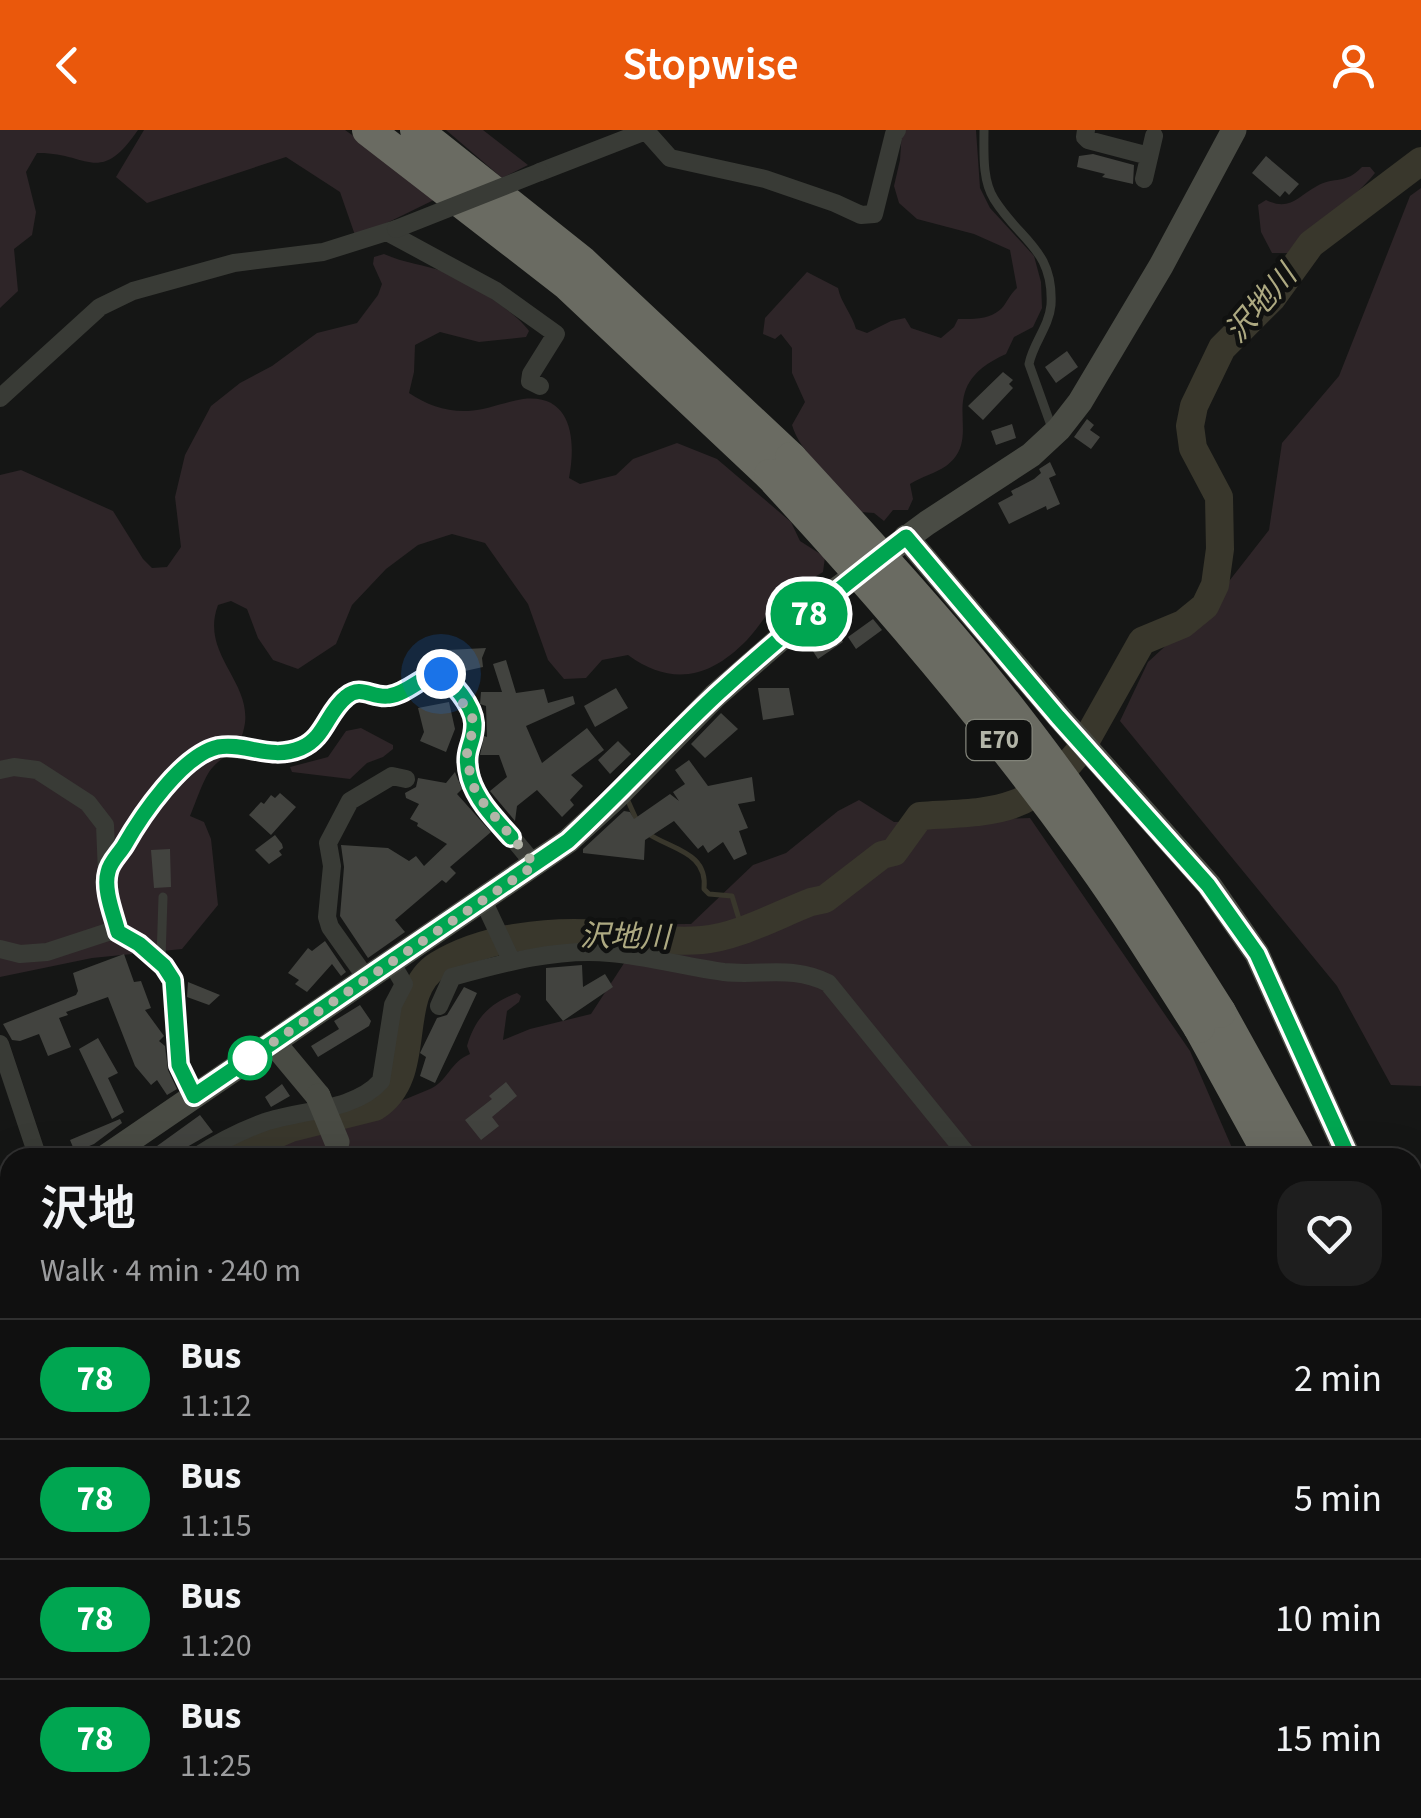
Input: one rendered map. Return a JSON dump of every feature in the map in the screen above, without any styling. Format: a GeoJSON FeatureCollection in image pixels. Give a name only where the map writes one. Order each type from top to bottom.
{"type":"FeatureCollection","features":[{"type":"Feature","properties":{"kind":"highway","name":"E70"},"geometry":{"type":"LineString","coordinates":[[368,130],[567,284],[890,567],[994,690],[1154,906],[1267,1148]]}},
{"type":"Feature","properties":{"kind":"highway","name":"E70"},"geometry":{"type":"LineString","coordinates":[[416,130],[581,261],[780,467]]}},
{"type":"Feature","properties":{"kind":"highway","name":"E70"},"geometry":{"type":"LineString","coordinates":[[1210,1020],[1295,1148]]}},
{"type":"Feature","properties":{"kind":"street"},"geometry":{"type":"LineString","coordinates":[[0,398],[100,307],[133,291],[234,263],[324,252],[392,231],[647,131],[670,158],[766,179],[835,202],[862,216],[874,214],[898,130]]}},
{"type":"Feature","properties":{"kind":"street"},"geometry":{"type":"LineString","coordinates":[[1086,130],[1088,140],[1149,156]]}},
{"type":"Feature","properties":{"kind":"street"},"geometry":{"type":"LineString","coordinates":[[119,1148],[568,841],[715,696],[835,591],[906,537],[1031,455],[1080,402],[1162,266],[1234,130]]}},
{"type":"Feature","properties":{"kind":"street"},"geometry":{"type":"LineString","coordinates":[[1144,179],[1154,136]]}},
{"type":"Feature","properties":{"kind":"street"},"geometry":{"type":"LineString","coordinates":[[392,231],[496,291],[556,334],[531,374],[530,381],[540,386]]}},
{"type":"Feature","properties":{"kind":"street"},"geometry":{"type":"LineString","coordinates":[[906,537],[1058,717],[1208,885],[1257,954],[1344,1148]]}},
{"type":"Feature","properties":{"kind":"street"},"geometry":{"type":"LineString","coordinates":[[108,873],[132,829],[155,798],[207,751],[228,747],[288,753],[316,739],[350,694],[360,690],[390,696],[438,672],[458,692],[471,714],[474,724],[466,758],[476,794],[535,865]]}},
{"type":"Feature","properties":{"kind":"street"},"geometry":{"type":"LineString","coordinates":[[0,770],[37,770],[88,804],[105,824],[118,932]]}},
{"type":"Feature","properties":{"kind":"street"},"geometry":{"type":"LineString","coordinates":[[366,979],[327,918],[332,876],[328,842],[350,801],[392,776],[406,779]]}},
{"type":"Feature","properties":{"kind":"street"},"geometry":{"type":"LineString","coordinates":[[483,900],[505,947]]}},
{"type":"Feature","properties":{"kind":"street"},"geometry":{"type":"LineString","coordinates":[[0,949],[20,954],[48,952],[96,934],[118,932],[139,944],[173,980],[179,1065],[194,1096]]}},
{"type":"Feature","properties":{"kind":"street"},"geometry":{"type":"LineString","coordinates":[[440,1006],[452,977],[505,947],[612,953],[723,972],[802,972],[828,984],[849,1006],[962,1148]]}},
{"type":"Feature","properties":{"kind":"street"},"geometry":{"type":"LineString","coordinates":[[211,1148],[267,1122],[373,1091],[381,1081],[393,1006],[404,984],[391,962]]}},
{"type":"Feature","properties":{"kind":"street"},"geometry":{"type":"LineString","coordinates":[[273,1042],[318,1096],[336,1148]]}},
{"type":"Feature","properties":{"kind":"street"},"geometry":{"type":"LineString","coordinates":[[0,1044],[35,1148]]}},
{"type":"Feature","properties":{"kind":"lane"},"geometry":{"type":"LineString","coordinates":[[984,130],[986,177],[994,200],[1038,249],[1048,268],[1049,319],[1029,364],[1054,434]]}},
{"type":"Feature","properties":{"kind":"lane"},"geometry":{"type":"LineString","coordinates":[[161,963],[163,897]]}},
{"type":"Feature","properties":{"kind":"shaded area"},"geometry":{"type":"Polygon","coordinates":[[[0,130],[138,130],[113,158],[102,162],[37,153],[26,172],[36,212],[32,235],[14,249],[18,291],[0,308],[0,130]]]}},
{"type":"Feature","properties":{"kind":"shaded area"},"geometry":{"type":"Polygon","coordinates":[[[144,130],[345,130],[440,197],[356,238],[340,192],[286,157],[147,203],[116,177],[144,130]]]}},
{"type":"Feature","properties":{"kind":"shaded area"},"geometry":{"type":"Polygon","coordinates":[[[446,130],[483,130],[528,165],[502,178],[446,130]]]}},
{"type":"Feature","properties":{"kind":"shaded area"},"geometry":{"type":"Polygon","coordinates":[[[902,130],[976,130],[980,188],[990,208],[1034,256],[1042,308],[1033,327],[1014,337],[1006,354],[983,368],[970,382],[964,397],[962,440],[957,454],[946,466],[910,484],[913,499],[908,510],[893,510],[884,521],[874,513],[860,512],[803,447],[792,425],[805,402],[792,373],[792,348],[781,334],[775,339],[763,334],[765,318],[807,272],[838,288],[856,329],[867,333],[905,318],[911,328],[941,338],[958,319],[996,313],[1017,288],[1010,250],[974,234],[917,219],[899,203],[894,186],[902,130]]]}},
{"type":"Feature","properties":{"kind":"shaded area"},"geometry":{"type":"Polygon","coordinates":[[[1362,167],[1370,167],[1375,173],[1355,194],[1292,253],[1272,253],[1261,232],[1258,205],[1266,200],[1288,203],[1362,167]]]}},
{"type":"Feature","properties":{"kind":"shaded area"},"geometry":{"type":"Polygon","coordinates":[[[1421,188],[1421,1086],[1391,1085],[1337,986],[1120,721],[1148,662],[1212,603],[1269,530],[1282,443],[1339,376],[1410,196],[1421,188]]]}},
{"type":"Feature","properties":{"kind":"shaded area"},"geometry":{"type":"Polygon","coordinates":[[[384,254],[455,277],[502,306],[529,331],[526,337],[479,342],[440,332],[415,345],[409,393],[437,407],[460,411],[523,399],[552,404],[561,412],[571,436],[569,478],[580,484],[616,475],[633,459],[677,443],[717,459],[791,522],[800,541],[825,557],[823,572],[782,597],[733,653],[690,674],[660,672],[628,655],[602,660],[586,678],[564,679],[548,660],[528,604],[485,543],[452,534],[418,545],[386,569],[352,605],[336,644],[298,669],[273,660],[258,638],[247,609],[231,601],[218,605],[215,638],[240,693],[245,723],[235,748],[209,772],[190,816],[204,822],[211,839],[218,905],[182,949],[92,958],[0,977],[0,475],[21,470],[113,511],[143,559],[152,568],[167,567],[181,547],[175,497],[185,455],[211,406],[317,333],[357,323],[378,295],[382,284],[374,257],[384,254]]]}},
{"type":"Feature","properties":{"kind":"shaded area"},"geometry":{"type":"Polygon","coordinates":[[[361,728],[393,745],[393,749],[367,763],[350,779],[292,772],[290,767],[328,757],[346,731],[361,728]]]}},
{"type":"Feature","properties":{"kind":"shaded area"},"geometry":{"type":"Polygon","coordinates":[[[859,800],[894,822],[1030,818],[1190,1051],[1232,1148],[271,1148],[436,1086],[470,1054],[467,1046],[479,1020],[507,997],[517,993],[521,996],[507,1011],[503,1040],[591,1014],[630,954],[517,954],[504,925],[691,924],[753,865],[786,853],[838,811],[859,800]]]}},
{"type":"Feature","properties":{"kind":"building"},"geometry":{"type":"Polygon","coordinates":[[[1093,154],[1134,165],[1133,184],[1077,167],[1079,156],[1093,154]]]}},
{"type":"Feature","properties":{"kind":"building"},"geometry":{"type":"Polygon","coordinates":[[[1266,156],[1299,184],[1289,195],[1285,191],[1280,197],[1252,173],[1266,156]]]}},
{"type":"Feature","properties":{"kind":"building"},"geometry":{"type":"Polygon","coordinates":[[[1067,351],[1078,367],[1056,383],[1045,367],[1067,351]]]}},
{"type":"Feature","properties":{"kind":"building"},"geometry":{"type":"Polygon","coordinates":[[[1003,372],[1013,380],[1009,384],[1013,388],[983,420],[968,406],[1003,372]]]}},
{"type":"Feature","properties":{"kind":"building"},"geometry":{"type":"Polygon","coordinates":[[[1087,419],[1094,425],[1090,430],[1100,437],[1091,449],[1074,437],[1087,419]]]}},
{"type":"Feature","properties":{"kind":"building"},"geometry":{"type":"Polygon","coordinates":[[[1012,424],[1016,438],[996,445],[991,431],[1012,424]]]}},
{"type":"Feature","properties":{"kind":"building"},"geometry":{"type":"Polygon","coordinates":[[[1050,462],[1056,475],[1049,478],[1060,504],[1047,510],[1046,506],[1009,524],[998,503],[1034,479],[1041,473],[1039,469],[1050,462]]]}},
{"type":"Feature","properties":{"kind":"building"},"geometry":{"type":"Polygon","coordinates":[[[873,619],[882,630],[856,649],[848,637],[873,619]]]}},
{"type":"Feature","properties":{"kind":"building"},"geometry":{"type":"Polygon","coordinates":[[[829,622],[843,642],[818,659],[805,639],[829,622]]]}},
{"type":"Feature","properties":{"kind":"building"},"geometry":{"type":"Polygon","coordinates":[[[486,648],[483,667],[456,673],[447,665],[448,650],[486,648]]]}},
{"type":"Feature","properties":{"kind":"building"},"geometry":{"type":"Polygon","coordinates":[[[506,660],[516,693],[544,689],[548,703],[573,696],[575,704],[526,726],[542,763],[587,728],[604,750],[571,775],[583,786],[570,800],[574,805],[562,817],[537,790],[517,806],[515,821],[490,791],[507,777],[499,755],[480,755],[484,736],[487,737],[486,706],[480,704],[481,692],[502,692],[493,664],[506,660]]]}},
{"type":"Feature","properties":{"kind":"building"},"geometry":{"type":"Polygon","coordinates":[[[616,688],[628,708],[595,727],[584,706],[616,688]]]}},
{"type":"Feature","properties":{"kind":"building"},"geometry":{"type":"Polygon","coordinates":[[[758,688],[789,688],[794,715],[763,720],[758,688]]]}},
{"type":"Feature","properties":{"kind":"building"},"geometry":{"type":"Polygon","coordinates":[[[449,702],[455,729],[446,752],[420,741],[424,732],[418,708],[449,702]]]}},
{"type":"Feature","properties":{"kind":"building"},"geometry":{"type":"Polygon","coordinates":[[[721,713],[738,729],[705,758],[691,744],[721,713]]]}},
{"type":"Feature","properties":{"kind":"building"},"geometry":{"type":"Polygon","coordinates":[[[618,741],[631,754],[610,774],[598,760],[618,741]]]}},
{"type":"Feature","properties":{"kind":"building"},"geometry":{"type":"Polygon","coordinates":[[[689,760],[708,786],[752,777],[755,801],[738,804],[748,828],[739,831],[747,854],[734,860],[723,842],[708,853],[703,845],[698,849],[674,821],[645,840],[644,860],[583,853],[624,811],[634,819],[670,794],[679,801],[673,792],[685,784],[675,770],[689,760]]]}},
{"type":"Feature","properties":{"kind":"building"},"geometry":{"type":"Polygon","coordinates":[[[455,772],[462,789],[457,794],[491,832],[450,867],[456,873],[446,883],[442,880],[395,920],[405,932],[368,958],[340,916],[344,867],[341,845],[388,848],[409,861],[416,856],[424,866],[447,844],[410,819],[419,804],[406,798],[405,793],[416,787],[418,778],[446,783],[455,772]]]}},
{"type":"Feature","properties":{"kind":"building"},"geometry":{"type":"Polygon","coordinates":[[[280,793],[296,807],[271,835],[249,815],[261,802],[264,804],[271,795],[275,798],[280,793]]]}},
{"type":"Feature","properties":{"kind":"building"},"geometry":{"type":"Polygon","coordinates":[[[275,835],[282,844],[282,855],[269,864],[255,850],[275,835]]]}},
{"type":"Feature","properties":{"kind":"building"},"geometry":{"type":"Polygon","coordinates":[[[170,849],[171,887],[154,888],[151,850],[170,849]]]}},
{"type":"Feature","properties":{"kind":"building"},"geometry":{"type":"Polygon","coordinates":[[[325,941],[346,972],[341,976],[332,964],[307,992],[288,973],[308,948],[312,951],[325,941]]]}},
{"type":"Feature","properties":{"kind":"building"},"geometry":{"type":"Polygon","coordinates":[[[124,954],[134,982],[141,981],[151,1008],[145,1010],[164,1036],[159,1041],[165,1046],[168,1070],[177,1089],[167,1095],[157,1080],[151,1085],[135,1066],[108,997],[59,1018],[71,1047],[48,1056],[39,1034],[12,1040],[3,1024],[76,995],[73,973],[124,954]]]}},
{"type":"Feature","properties":{"kind":"building"},"geometry":{"type":"Polygon","coordinates":[[[582,965],[583,987],[605,974],[613,987],[563,1021],[546,1000],[546,968],[582,965]]]}},
{"type":"Feature","properties":{"kind":"building"},"geometry":{"type":"Polygon","coordinates":[[[188,982],[220,995],[209,1005],[187,997],[188,982]]]}},
{"type":"Feature","properties":{"kind":"building"},"geometry":{"type":"Polygon","coordinates":[[[464,987],[477,993],[435,1083],[420,1076],[426,1057],[420,1053],[437,1018],[447,1015],[464,987]]]}},
{"type":"Feature","properties":{"kind":"building"},"geometry":{"type":"Polygon","coordinates":[[[360,1005],[371,1021],[369,1026],[318,1057],[311,1046],[339,1029],[334,1021],[360,1005]]]}},
{"type":"Feature","properties":{"kind":"building"},"geometry":{"type":"Polygon","coordinates":[[[98,1038],[118,1073],[108,1078],[124,1112],[112,1119],[79,1049],[98,1038]]]}},
{"type":"Feature","properties":{"kind":"building"},"geometry":{"type":"Polygon","coordinates":[[[506,1082],[517,1096],[492,1117],[499,1126],[481,1140],[465,1120],[506,1082]]]}},
{"type":"Feature","properties":{"kind":"building"},"geometry":{"type":"Polygon","coordinates":[[[282,1084],[290,1096],[271,1107],[265,1097],[282,1084]]]}},
{"type":"Feature","properties":{"kind":"building"},"geometry":{"type":"Polygon","coordinates":[[[200,1115],[213,1132],[187,1148],[157,1146],[200,1115]]]}},
{"type":"Feature","properties":{"kind":"building"},"geometry":{"type":"Polygon","coordinates":[[[120,1119],[122,1123],[84,1148],[73,1148],[70,1140],[120,1119]]]}},
{"type":"Feature","properties":{"kind":"waterway","name":"沢地川"},"geometry":{"type":"LineString","coordinates":[[1088,737],[1142,641],[1183,624],[1205,606],[1215,585],[1220,549],[1219,497],[1193,448],[1190,426],[1194,406],[1222,348],[1272,298],[1311,244],[1421,161]]}},
{"type":"Feature","properties":{"kind":"waterway","name":"沢地川"},"geometry":{"type":"LineString","coordinates":[[244,1148],[291,1128],[375,1107],[390,1093],[400,1075],[411,1014],[424,978],[456,955],[496,942],[539,935],[582,933],[689,941],[729,935],[825,899],[882,855],[894,852],[920,816],[990,810],[1026,799],[1060,773],[1078,753]]}},
{"type":"Feature","properties":{"kind":"waterway"},"geometry":{"type":"LineString","coordinates":[[628,801],[637,821]]}},
{"type":"Feature","properties":{"kind":"waterway"},"geometry":{"type":"LineString","coordinates":[[647,833],[694,860],[709,894],[732,896],[742,929]]}},
{"type":"Feature","properties":{"kind":"bus line","name":"78"},"geometry":{"type":"LineString","coordinates":[[511,837],[476,794],[466,758],[474,724],[471,714],[458,692],[438,672],[390,696],[360,690],[350,694],[316,739],[299,749],[272,754],[219,747],[207,751],[182,771],[132,829],[110,867],[108,885],[118,932],[139,944],[164,966],[173,980],[179,1065],[194,1096],[568,841],[715,696],[835,591],[906,537],[1058,717],[1208,885],[1257,954],[1345,1148]]}},
{"type":"Feature","properties":{"kind":"route"},"geometry":{"type":"LineString","coordinates":[[250,1058],[247,1060],[535,865],[476,794],[466,758],[474,724],[458,692],[441,674]]}}]}
